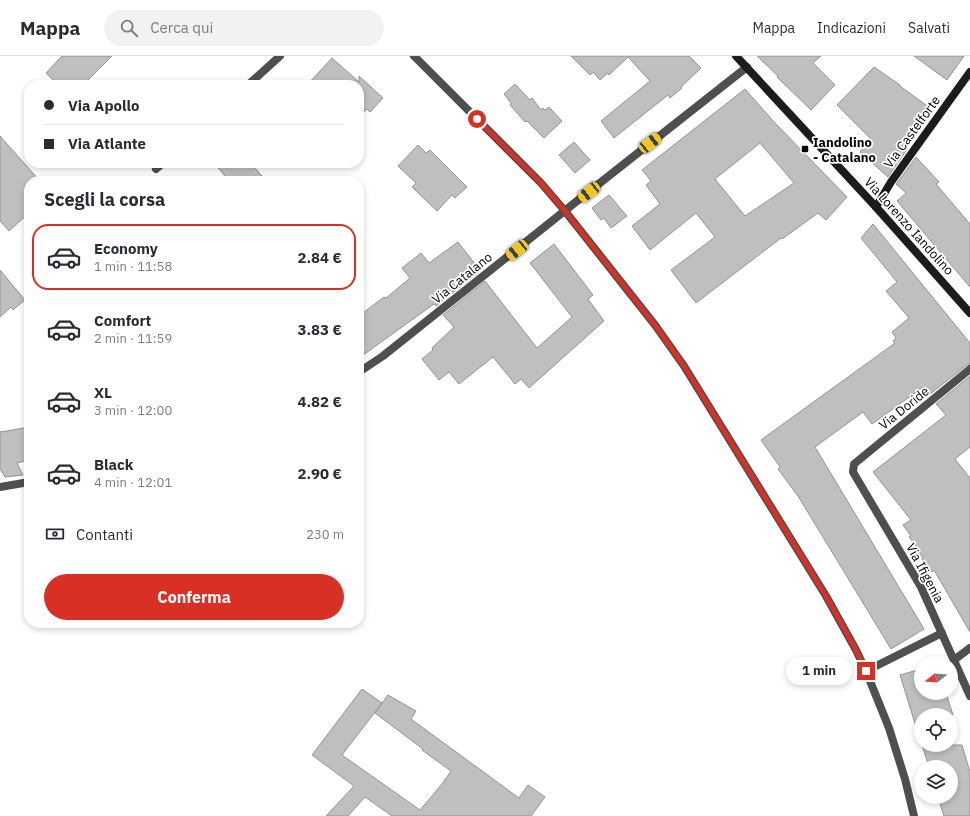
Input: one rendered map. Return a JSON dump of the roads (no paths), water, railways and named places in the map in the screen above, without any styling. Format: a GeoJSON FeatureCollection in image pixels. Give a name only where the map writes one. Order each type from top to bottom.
{"type":"FeatureCollection","features":[{"type":"Feature","properties":{"kind":"main road","name":"Via Lorenzo Iandolino"},"geometry":{"type":"LineString","coordinates":[[736,56],[876,207],[970,313]]}},
{"type":"Feature","properties":{"kind":"main road","name":"Via Castelforte"},"geometry":{"type":"LineString","coordinates":[[876,207],[891,182],[970,72]]}},
{"type":"Feature","properties":{"kind":"street"},"geometry":{"type":"LineString","coordinates":[[254,80],[280,56]]}},
{"type":"Feature","properties":{"kind":"street"},"geometry":{"type":"LineString","coordinates":[[414,56],[541,183],[655,325],[684,366],[826,596],[856,650],[889,728],[906,779],[914,816]]}},
{"type":"Feature","properties":{"kind":"street","name":"Via Catalano"},"geometry":{"type":"LineString","coordinates":[[364,369],[383,356],[747,67]]}},
{"type":"Feature","properties":{"kind":"street","name":"Via Doride"},"geometry":{"type":"LineString","coordinates":[[854,464],[970,369]]}},
{"type":"Feature","properties":{"kind":"street","name":"Via Ifigenia"},"geometry":{"type":"LineString","coordinates":[[854,464],[853,472],[921,587],[952,656]]}},
{"type":"Feature","properties":{"kind":"street"},"geometry":{"type":"LineString","coordinates":[[0,487],[24,483]]}},
{"type":"Feature","properties":{"kind":"street"},"geometry":{"type":"LineString","coordinates":[[866,671],[942,633]]}},
{"type":"Feature","properties":{"kind":"street"},"geometry":{"type":"LineString","coordinates":[[958,657],[970,648]]}},
{"type":"Feature","properties":{"kind":"street","name":"Via Ifigenia"},"geometry":{"type":"LineString","coordinates":[[958,669],[970,696]]}},
{"type":"Feature","properties":{"kind":"place","name":"Iandolino - Catalano"},"geometry":{"type":"Point","coordinates":[805,149]}}]}
